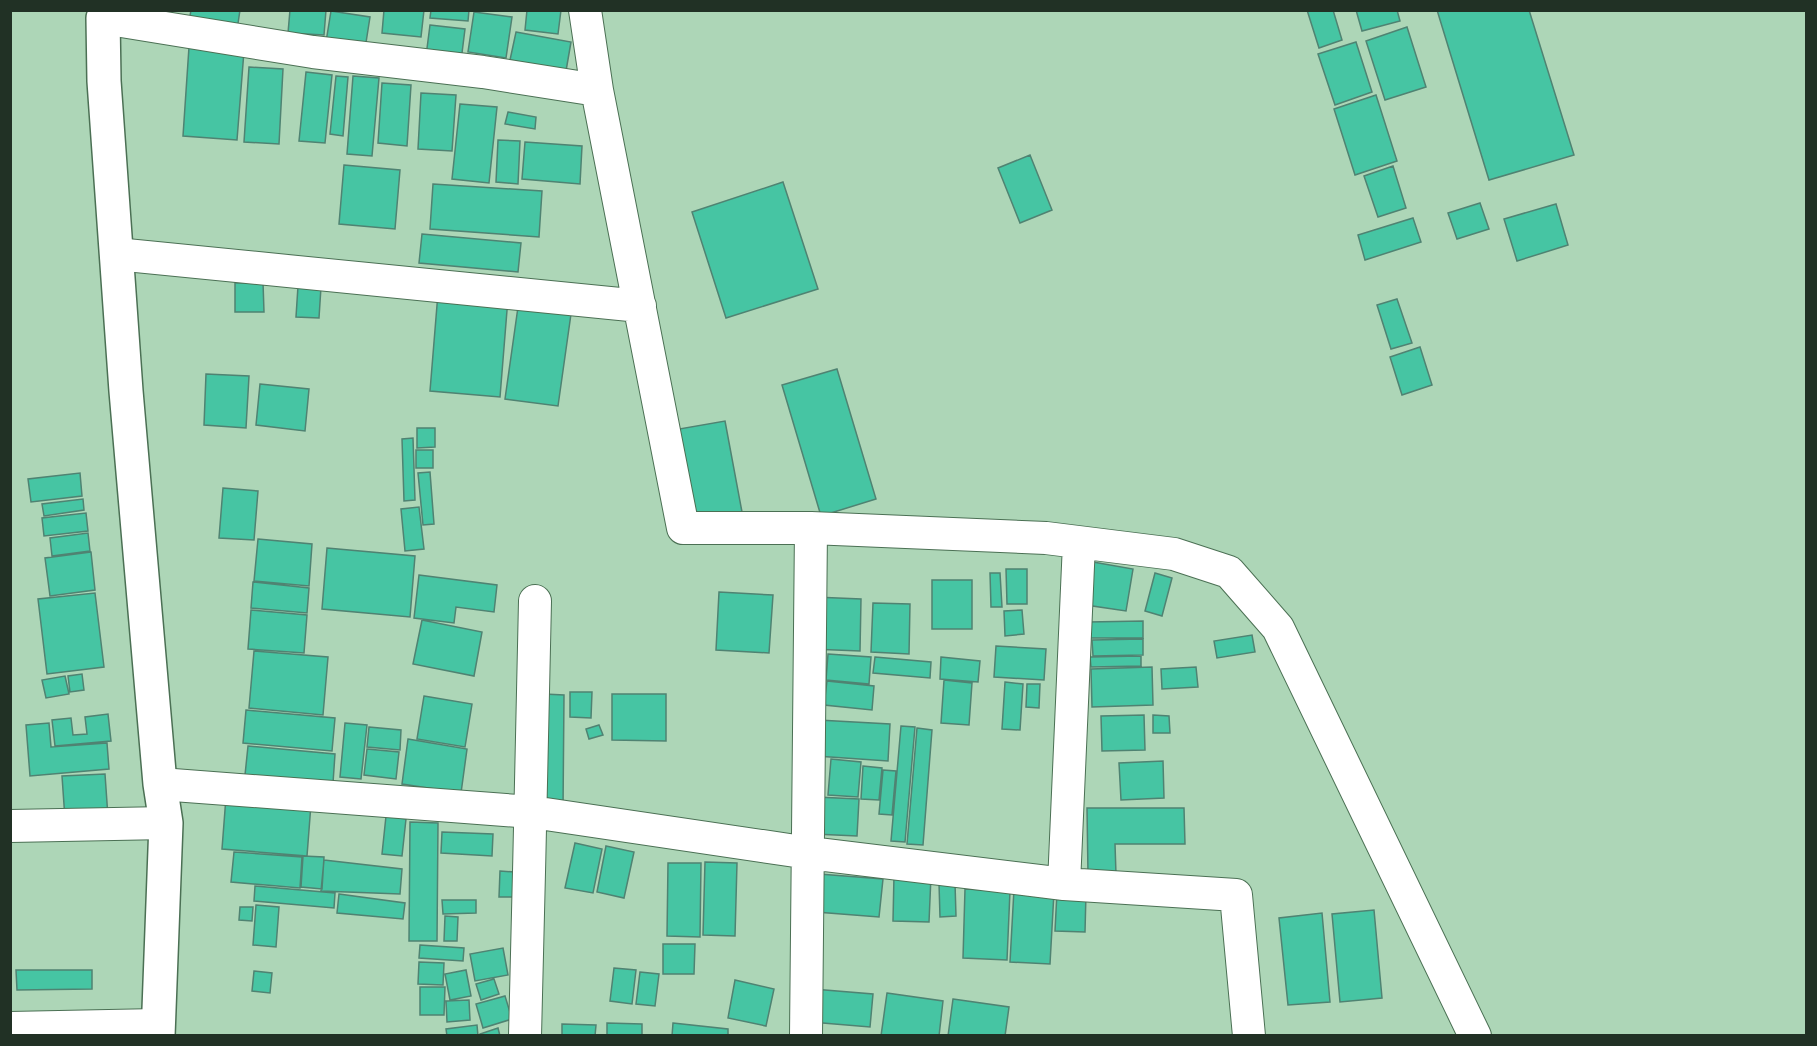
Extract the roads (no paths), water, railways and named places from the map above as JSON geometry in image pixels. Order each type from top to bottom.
[{"type":"main road","points":[[104,14],[104,81],[126,391],[160,784],[166,823],[158,1030]]},
{"type":"street","points":[[585,10],[597,90],[683,528],[812,528],[1046,538],[1174,554],[1229,572],[1278,628],[1475,1035]]},
{"type":"street","points":[[104,14],[313,52],[483,72],[597,90]]},
{"type":"street","points":[[116,254],[640,306]]},
{"type":"street","points":[[806,1035],[812,528]]},
{"type":"street","points":[[1064,884],[1079,543]]},
{"type":"street","points":[[525,1035],[528,861],[532,812],[535,601]]},
{"type":"street","points":[[160,784],[532,812],[809,852],[1064,884],[1236,895],[1249,1035]]},
{"type":"street","points":[[10,826],[166,823]]},
{"type":"street","points":[[10,1028],[158,1030]]}]
